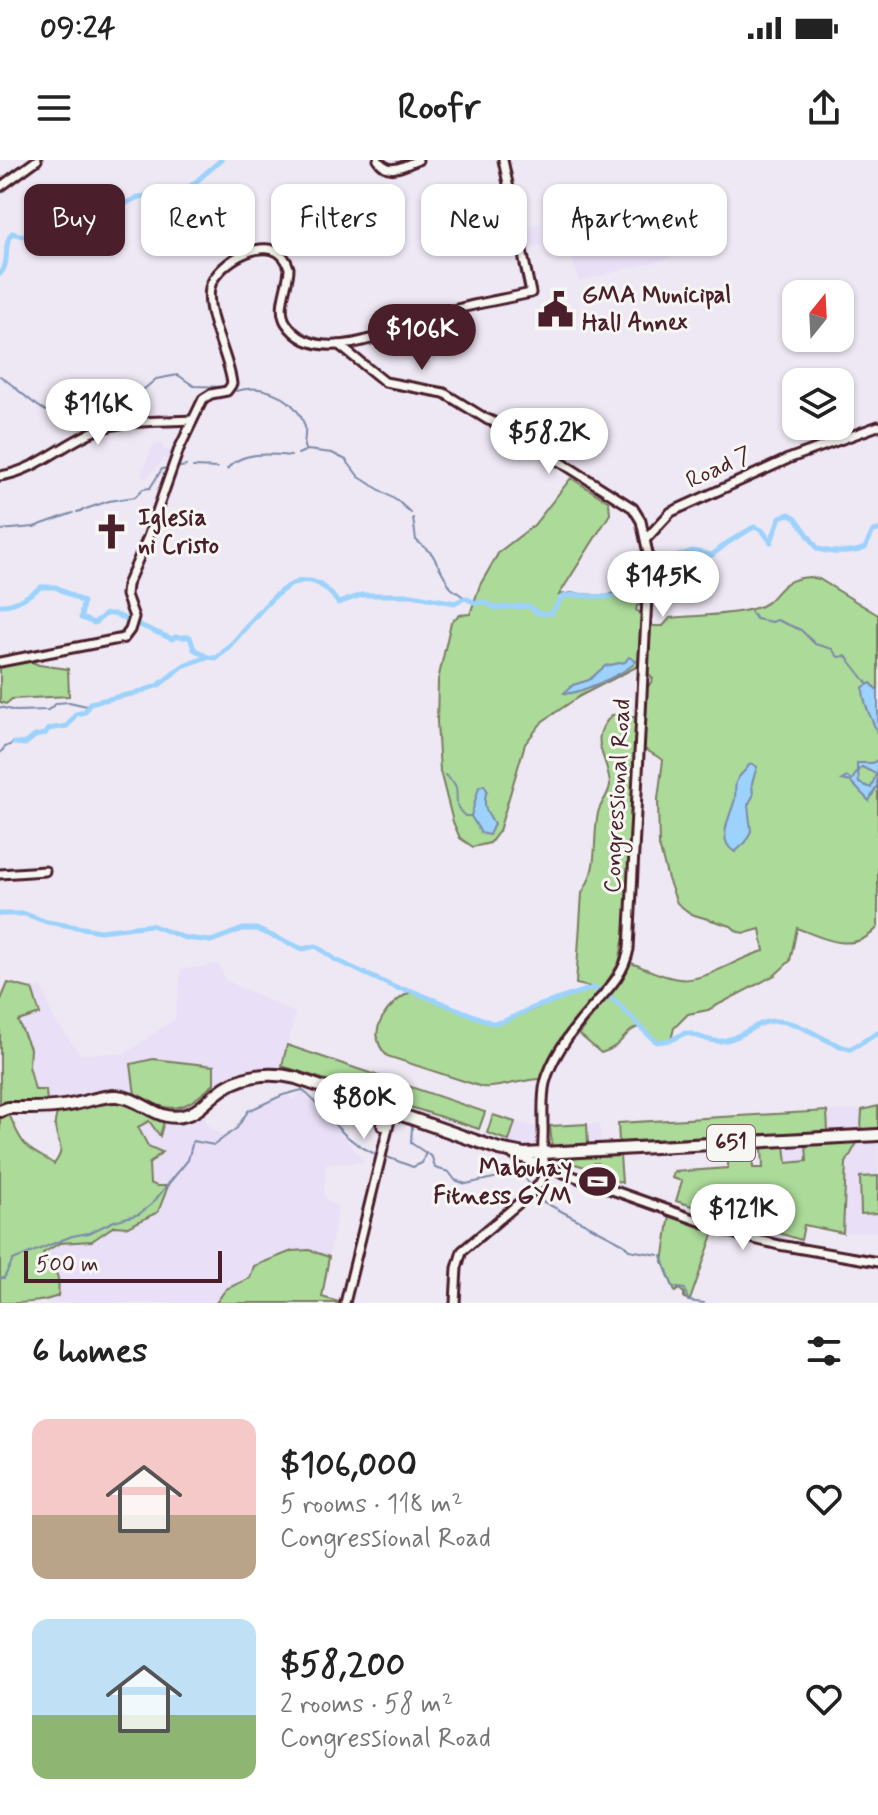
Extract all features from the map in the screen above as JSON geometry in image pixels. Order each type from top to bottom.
[{"type":"highway","points":[[0,1111],[67,1106],[116,1096],[130,1099],[162,1115],[177,1117],[197,1110],[233,1083],[271,1073],[296,1078],[507,1151],[545,1153]]},
{"type":"highway","points":[[373,1105],[386,1126]]},
{"type":"highway","points":[[386,1126],[393,1112]]},
{"type":"highway","name":"651","points":[[545,1153],[878,1135]]},
{"type":"main road","points":[[0,187],[37,160]]},
{"type":"main road","points":[[378,160],[390,170],[418,160]]},
{"type":"main road","points":[[342,346],[373,339],[441,314],[531,293],[503,160]]},
{"type":"main road","name":"Congressional Road","points":[[0,660],[128,633],[134,614],[126,587],[148,537],[174,463],[204,398],[227,391],[232,384],[210,299],[211,283],[222,269],[254,250],[272,249],[287,263],[289,274],[282,308],[285,322],[312,344],[342,346],[385,382],[444,393],[628,506],[641,525],[649,558],[631,932],[625,965],[619,978],[601,998],[549,1082],[547,1168]]},
{"type":"main road","points":[[0,476],[32,466],[96,430],[112,425],[192,420]]},
{"type":"main road","name":"Road 7","points":[[645,537],[668,514],[789,460],[878,427]]},
{"type":"main road","name":"Congressional Road","points":[[610,986],[624,954],[627,932],[647,603]]},
{"type":"main road","points":[[0,874],[45,871]]},
{"type":"main road","points":[[345,1303],[386,1126]]},
{"type":"main road","points":[[507,1151],[742,1236],[878,1262]]},
{"type":"main road","points":[[455,1303],[457,1268],[462,1251],[534,1190],[547,1168]]},
{"type":"shaded area","points":[[540,224],[542,245],[527,250],[527,226]]},
{"type":"shaded area","points":[[571,256],[677,256],[579,281]]},
{"type":"shaded area","points":[[163,444],[163,450],[171,451],[170,459],[164,458],[147,478],[141,476],[153,445]]},
{"type":"shaded area","points":[[219,964],[225,980],[295,1013],[281,1069],[262,1068],[214,1084],[213,1066],[131,1064],[135,1095],[108,1091],[47,1103],[35,1090],[29,1066],[30,1048],[17,1020],[39,1014],[32,989],[42,986],[53,1018],[80,1054],[126,1053],[175,1019],[181,970]]},
{"type":"shaded area","points":[[306,1089],[310,1094],[306,1098],[314,1103],[365,1162],[325,1164],[324,1198],[338,1207],[329,1257],[309,1251],[282,1255],[254,1266],[250,1279],[226,1289],[216,1303],[44,1303],[53,1299],[56,1269],[43,1254],[60,1243],[92,1241],[168,1186],[150,1183],[149,1164],[162,1152],[148,1146],[138,1127],[149,1122],[160,1135],[165,1120],[209,1105],[205,1120],[209,1127],[225,1137],[221,1142],[238,1128],[248,1111],[288,1095],[292,1100]]},
{"type":"shaded area","points":[[862,1110],[861,1129],[828,1131],[827,1111]]},
{"type":"shaded area","points":[[515,1122],[541,1128],[540,1143],[536,1149],[507,1145]]},
{"type":"shaded area","points":[[587,1124],[599,1124],[601,1144],[588,1144]]},
{"type":"shaded area","points":[[878,1140],[878,1231],[843,1233],[846,1163],[858,1141]]},
{"type":"shaded area","points":[[806,1144],[808,1161],[786,1163],[785,1145]]},
{"type":"green space","points":[[571,478],[609,502],[610,514],[559,595],[606,596],[623,590],[645,593],[644,603],[636,610],[642,614],[638,666],[580,696],[543,721],[525,744],[499,831],[490,843],[473,847],[460,838],[453,822],[440,771],[438,680],[451,622],[459,615],[470,614],[480,585],[499,552],[534,525]]},
{"type":"green space","points":[[809,577],[819,579],[878,615],[878,927],[869,936],[849,943],[829,940],[797,928],[790,961],[775,975],[708,1010],[688,1014],[674,1028],[671,1040],[657,1042],[638,1027],[614,1047],[601,1053],[579,1034],[629,962],[666,976],[689,979],[764,951],[760,929],[738,932],[731,926],[691,914],[677,903],[668,879],[659,846],[658,799],[663,760],[643,748],[646,690],[653,679],[647,672],[651,626],[663,626],[670,618],[722,614],[762,606],[788,582]]},
{"type":"green space","points":[[27,660],[68,669],[69,696],[12,699],[6,704],[0,702],[0,665]]},
{"type":"green space","points":[[624,714],[636,718],[625,931],[619,963],[545,1079],[482,1087],[387,1056],[380,1047],[378,1028],[388,1010],[412,991],[492,1023],[595,988],[576,984],[582,893],[593,863],[598,813],[610,784],[600,748],[600,733],[612,715]]},
{"type":"green space","points":[[8,983],[32,989],[40,1014],[18,1021],[30,1048],[29,1066],[35,1090],[46,1090],[47,1103],[0,1105],[0,1002]]},
{"type":"green space","points":[[287,1045],[485,1112],[479,1129],[282,1066]]},
{"type":"green space","points":[[153,1059],[214,1066],[214,1084],[185,1105],[177,1108],[159,1106],[135,1095],[131,1064]]},
{"type":"green space","points":[[109,1101],[121,1102],[164,1121],[160,1136],[149,1121],[138,1127],[148,1146],[162,1152],[149,1164],[150,1183],[168,1186],[158,1212],[128,1227],[114,1226],[92,1241],[60,1243],[43,1253],[57,1277],[58,1296],[23,1303],[0,1303],[0,1118],[9,1114],[26,1146],[54,1164],[61,1149],[55,1125],[57,1113]]},
{"type":"green space","points":[[878,1106],[878,1129],[861,1129],[862,1110]]},
{"type":"green space","points":[[827,1111],[828,1131],[619,1143],[618,1123]]},
{"type":"green space","points":[[493,1115],[515,1122],[509,1141],[487,1133]]},
{"type":"green space","points":[[587,1124],[588,1144],[552,1147],[550,1126]]},
{"type":"green space","points":[[858,1141],[846,1163],[843,1233],[804,1225],[801,1240],[676,1201],[682,1181],[672,1178],[674,1172],[728,1168],[728,1157],[734,1156],[734,1148],[752,1147],[753,1168],[763,1168],[762,1147],[785,1145],[787,1163],[807,1161],[806,1144]]},
{"type":"green space","points":[[620,1155],[622,1183],[602,1175],[604,1170],[597,1168],[598,1163],[594,1163],[591,1169],[556,1158]]},
{"type":"green space","points":[[878,1176],[878,1213],[861,1214],[860,1177]]},
{"type":"green space","points":[[670,1214],[715,1229],[690,1300],[684,1298],[684,1293],[679,1289],[675,1292],[663,1262]]},
{"type":"green space","points":[[309,1250],[329,1257],[322,1297],[342,1303],[216,1303],[226,1289],[250,1278],[254,1266],[292,1251]]},
{"type":"water","points":[[629,657],[636,661],[613,677],[564,693],[573,685],[589,680],[605,666],[625,662]]},
{"type":"water","points":[[871,683],[878,691],[878,736],[863,694],[863,687]]},
{"type":"water","points":[[878,759],[877,786],[869,801],[851,782],[842,780],[847,777],[852,780],[857,772],[857,763],[873,763]],"holes":[[[862,767],[876,774],[871,788],[859,783],[858,770]]]},
{"type":"water","points":[[753,764],[757,767],[752,783],[753,796],[748,805],[751,831],[746,842],[735,852],[726,841],[726,827],[735,799],[736,782]]},
{"type":"water","points":[[484,785],[487,790],[486,808],[494,824],[489,835],[481,833],[471,816],[479,787]]},
{"type":"waterway","points":[[0,274],[12,233],[23,236],[77,203],[98,200],[119,207],[138,197],[162,195],[191,186],[221,160]]},
{"type":"waterway","points":[[0,376],[36,405],[56,413],[82,408],[115,386],[143,390],[156,379],[178,375],[194,386],[225,387]]},
{"type":"waterway","points":[[236,391],[258,389],[287,401],[295,408],[305,427],[306,450]]},
{"type":"waterway","points":[[298,454],[307,450],[332,453],[346,460],[359,477],[411,513]]},
{"type":"waterway","points":[[227,469],[248,456],[291,456]]},
{"type":"waterway","points":[[174,468],[186,466]]},
{"type":"waterway","points":[[193,467],[217,468]]},
{"type":"waterway","points":[[77,512],[109,501],[135,497],[143,489],[150,488],[162,469],[167,468]]},
{"type":"waterway","points":[[0,530],[34,527],[73,513]]},
{"type":"waterway","points":[[14,743],[25,744],[35,736],[45,734],[48,729],[67,726],[76,714],[85,712],[90,703],[159,685],[183,666],[207,657],[216,658],[273,598],[289,586],[305,581],[322,586],[338,603],[362,595],[412,595],[455,603],[465,598],[496,608],[529,606],[537,613],[551,614],[562,597],[615,596],[624,591],[661,593],[670,559],[692,551],[712,555],[754,527],[762,530],[771,542],[780,517],[789,514],[796,518],[818,549],[836,552],[860,550],[865,548],[873,531],[878,530]]},
{"type":"waterway","points":[[413,518],[416,540],[432,554],[451,588],[465,598]]},
{"type":"waterway","points":[[0,605],[17,602],[41,587],[56,587],[83,602],[81,618],[94,623],[106,614],[114,614],[172,639],[190,637],[194,649],[207,657]]},
{"type":"waterway","points":[[751,612],[756,619],[777,620],[801,630],[815,644],[832,649],[838,657],[846,656],[867,683]]},
{"type":"waterway","points":[[0,707],[16,711],[48,710],[57,703],[69,702],[87,706]]},
{"type":"waterway","points":[[0,753],[14,743]]},
{"type":"waterway","points":[[445,775],[455,785],[458,808],[465,816],[471,816]]},
{"type":"waterway","points":[[0,914],[25,914],[47,922],[100,931],[151,925],[185,938],[211,941],[243,929],[256,929],[303,949],[316,946],[336,960],[396,988],[412,991],[492,1023],[593,988],[609,996],[657,1042],[685,1033],[712,1041],[728,1040],[774,1021],[794,1024],[850,1049],[878,1033]]},
{"type":"waterway","points":[[0,1278],[4,1278],[13,1260],[139,1214],[151,1205],[188,1160],[193,1141],[214,1145],[237,1128],[248,1111],[283,1095],[302,1090],[346,1136],[375,1154]]},
{"type":"waterway","points":[[412,1127],[411,1143],[432,1157],[435,1168],[449,1172],[455,1180],[466,1184],[521,1172],[532,1188]]},
{"type":"waterway","points":[[387,1157],[413,1167],[422,1163],[426,1152]]},
{"type":"waterway","points":[[536,1193],[540,1200],[624,1244],[629,1250],[659,1255]]},
{"type":"waterway","points":[[662,1256],[673,1287],[685,1289],[688,1301],[704,1303]]},
{"type":"place","name":"GMA Municipal Hall Annex","points":[[556,309]]},
{"type":"place","name":"Iglesia ni Cristo","points":[[112,532]]},
{"type":"place","name":"Mabuhay Fitness GYM","points":[[598,1182]]}]
